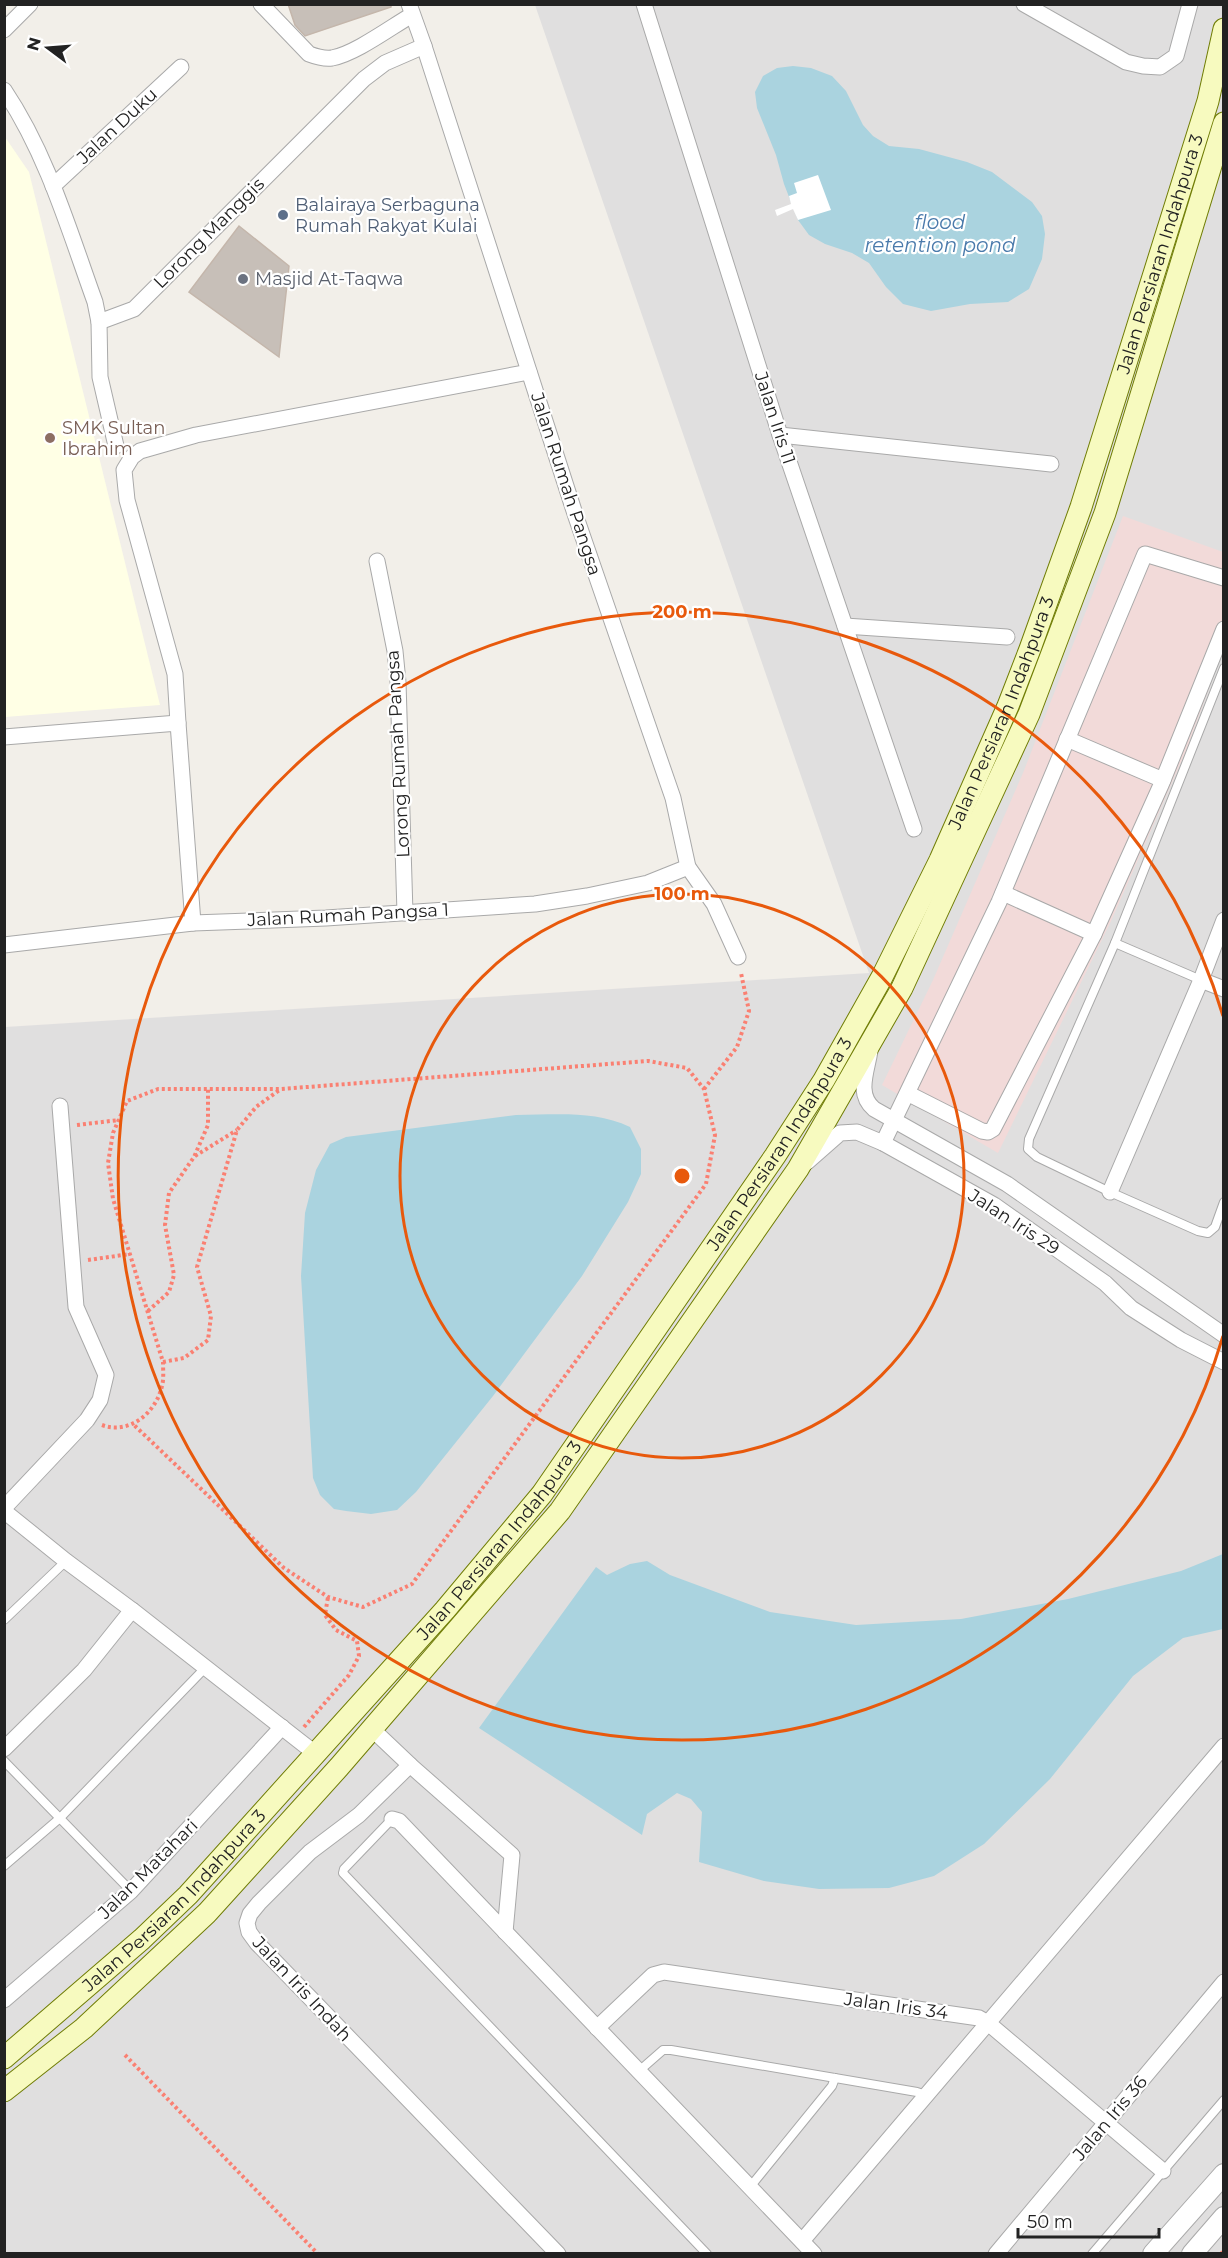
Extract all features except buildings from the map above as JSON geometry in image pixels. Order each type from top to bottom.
[{"type":"main road","name":"Jalan Persiaran Indahpura 3","points":[[4,2058],[142,1939],[188,1894],[445,1610],[542,1494],[775,1156],[824,1080],[882,977],[940,860],[1008,706],[1030,649],[1081,507],[1216,103],[1224,29]]},
{"type":"main road","name":"Jalan Persiaran Indahpura 3","points":[[4,2091],[84,2028],[207,1913],[372,1729],[560,1512],[798,1169],[902,988],[1029,714],[1106,513],[1224,123]]},
{"type":"street","points":[[4,30],[30,4]]},
{"type":"street","points":[[261,4],[309,54],[320,58],[346,54],[411,10]]},
{"type":"street","name":"Jalan Iris 11","points":[[644,4],[780,435],[914,829]]},
{"type":"street","points":[[1024,4],[1126,62],[1160,67],[1176,56],[1190,4]]},
{"type":"street","name":"Jalan Rumah Pangsa","points":[[411,10],[576,517],[673,798],[688,867],[714,904],[738,957]]},
{"type":"street","name":"Lorong Manggis","points":[[99,322],[134,309],[364,79],[385,63],[424,46]]},
{"type":"street","name":"Jalan Duku","points":[[53,186],[181,67]]},
{"type":"street","points":[[4,90],[20,113],[53,186],[99,322],[100,377],[116,446]]},
{"type":"street","points":[[193,923],[175,674],[127,500],[124,470],[132,457],[140,451],[196,435],[529,372]]},
{"type":"street","points":[[780,435],[1051,464]]},
{"type":"street","points":[[884,1143],[1003,893],[1145,554],[1224,578]]},
{"type":"street","name":"Lorong Rumah Pangsa","points":[[377,561],[395,651],[398,682],[405,913]]},
{"type":"street","points":[[845,626],[1007,637]]},
{"type":"street","points":[[909,1094],[982,1131],[991,1131],[1094,934],[1163,780],[1224,629]]},
{"type":"street","points":[[4,737],[178,723]]},
{"type":"street","points":[[1067,739],[1163,780]]},
{"type":"street","name":"Jalan Rumah Pangsa 1","points":[[4,945],[193,923],[535,904],[648,883],[688,867]]},
{"type":"street","points":[[1003,893],[1094,934]]},
{"type":"street","points":[[1110,1192],[1201,980],[1224,920]]},
{"type":"street","points":[[1201,980],[1224,989]]},
{"type":"street","name":"Jalan Iris 29","points":[[871,1045],[862,1092],[866,1103],[1006,1184],[1224,1335]]},
{"type":"street","points":[[60,1106],[76,1307],[106,1375],[100,1400],[87,1420],[4,1509],[66,1561],[316,1754]]},
{"type":"street","name":"Jalan Iris 29","points":[[798,1169],[840,1133],[857,1132],[884,1143],[994,1205],[1105,1283],[1131,1308],[1181,1340],[1224,1362]]},
{"type":"street","points":[[4,1749],[84,1670],[132,1610]]},
{"type":"street","name":"Jalan Matahari","points":[[4,2000],[131,1891],[282,1727]]},
{"type":"street","points":[[372,1729],[512,1855],[505,1932]]},
{"type":"street","points":[[802,2241],[1224,1746]]},
{"type":"street","name":"Jalan Iris Indah","points":[[410,1765],[359,1815],[310,1852],[259,1904],[250,1914],[247,1923],[249,1932],[257,1943],[558,2253]]},
{"type":"street","points":[[392,1819],[399,1821],[814,2253]]},
{"type":"street","name":"Jalan Iris 34","points":[[597,2028],[653,1976],[664,1972],[979,2018],[988,2023],[1163,2171]]},
{"type":"street","name":"Jalan Iris 36","points":[[996,2253],[1224,1982]]},
{"type":"street","points":[[1153,2253],[1224,2174]]},
{"type":"street","points":[[1192,2253],[1224,2217]]},
{"type":"lane","points":[[1224,668],[1115,944],[1029,1139],[1028,1149],[1037,1157],[1198,1231],[1208,1233],[1215,1227],[1224,1202]]},
{"type":"lane","points":[[1115,944],[1201,980]]},
{"type":"lane","points":[[4,1620],[66,1561]]},
{"type":"lane","points":[[4,1866],[60,1818],[206,1667]]},
{"type":"lane","points":[[4,1761],[131,1891]]},
{"type":"lane","points":[[392,1819],[344,1869],[344,1873],[707,2253]]},
{"type":"lane","points":[[639,2071],[663,2050],[670,2050],[917,2092],[926,2096]]},
{"type":"lane","points":[[750,2187],[832,2086],[835,2078]]},
{"type":"lane","points":[[1092,2253],[1224,2100]]},
{"type":"path","points":[[704,1089],[737,1047],[749,1011],[738,957]]},
{"type":"path","points":[[87,1420],[111,1428],[134,1425],[154,1406],[163,1385],[163,1362],[114,1199],[108,1163],[113,1133],[127,1101],[158,1089],[281,1089],[648,1061],[687,1068],[704,1089],[715,1135],[706,1184],[412,1584],[363,1607],[328,1597],[284,1568],[134,1425]]},
{"type":"path","points":[[148,1311],[169,1292],[174,1275],[165,1225],[169,1193],[194,1157],[208,1125],[208,1088]]},
{"type":"path","points":[[194,1157],[237,1130],[256,1107],[281,1089]]},
{"type":"path","points":[[62,1127],[118,1120]]},
{"type":"path","points":[[163,1362],[184,1358],[208,1340],[211,1316],[197,1267],[237,1130]]},
{"type":"path","points":[[73,1263],[130,1254]]},
{"type":"path","points":[[294,1737],[349,1675],[359,1656],[357,1641],[336,1630],[325,1615],[328,1597]]},
{"type":"path","points":[[125,2055],[318,2253]]},
{"type":"shaded area","points":[[535,5],[1223,5],[1223,2253],[5,2254],[5,1027],[869,973]]},
{"type":"shaded area","name":"SMK Sultan Ibrahim","points":[[5,137],[29,172],[160,705],[5,717]]},
{"type":"shaded area","points":[[1123,516],[1223,552],[1223,651],[1185,753],[1111,921],[998,1153],[882,1085],[933,980],[1023,773]]},
{"type":"water","name":"flood retention pond","points":[[793,66],[811,68],[832,76],[846,91],[863,125],[873,136],[889,146],[919,149],[967,162],[992,172],[1032,202],[1042,216],[1045,234],[1042,259],[1029,289],[1008,302],[970,304],[931,311],[903,304],[886,287],[869,263],[852,253],[825,244],[809,235],[798,220],[784,184],[776,155],[757,108],[755,92],[763,76],[777,68]]},
{"type":"water","points":[[516,1115],[588,1116],[630,1127],[641,1149],[641,1174],[628,1202],[582,1276],[493,1396],[416,1492],[397,1510],[371,1514],[334,1509],[320,1495],[313,1478],[301,1276],[305,1213],[316,1170],[330,1144],[346,1137]]},
{"type":"water","points":[[1223,1554],[1223,1629],[1183,1638],[1133,1676],[1050,1779],[984,1844],[934,1876],[889,1888],[819,1889],[764,1881],[699,1862],[702,1812],[691,1799],[677,1793],[647,1814],[642,1835],[479,1728],[596,1567],[607,1575],[630,1564],[647,1561],[670,1575],[770,1612],[856,1625],[961,1619],[1068,1599],[1181,1571]]},
{"type":"pier","points":[[818,175],[831,210],[798,220],[793,209],[777,216],[775,210],[791,204],[789,196],[797,193],[794,183]]},
{"type":"place","name":"Balairaya Serbaguna Rumah Rakyat Kulai","points":[[283,215]]},
{"type":"place","name":"Masjid At-Taqwa","points":[[243,279]]},
{"type":"place","name":"SMK Sultan Ibrahim","points":[[50,438]]}]
